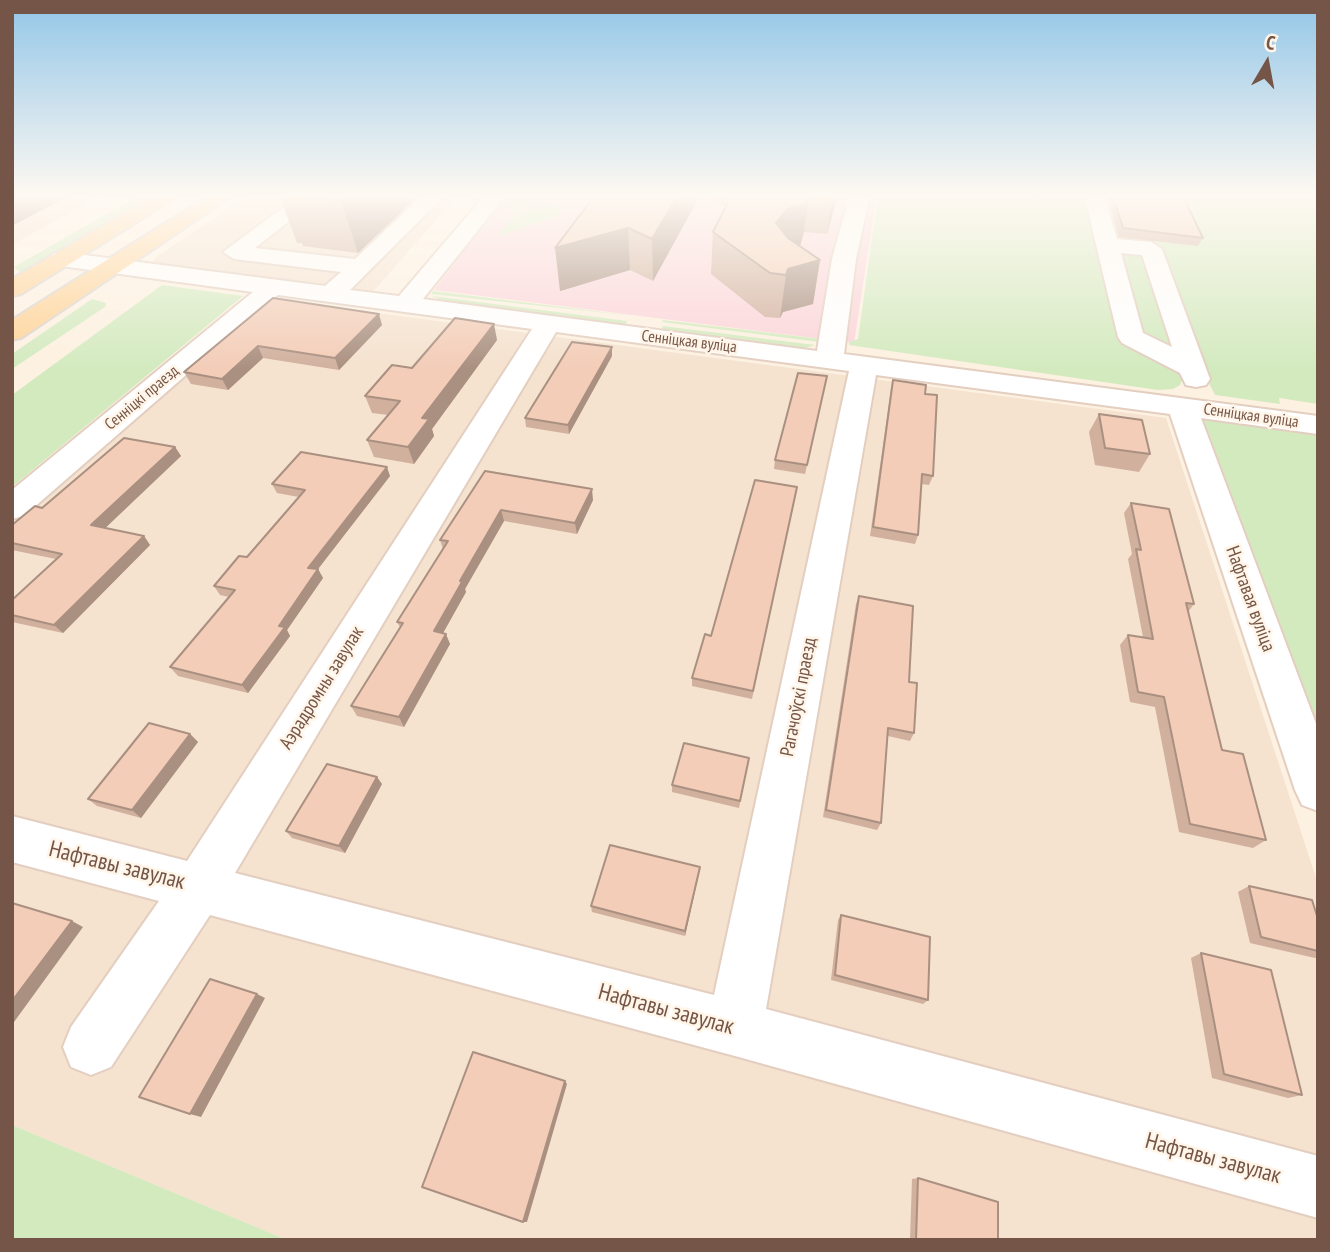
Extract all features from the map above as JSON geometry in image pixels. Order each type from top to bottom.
[{"type":"main road","points":[[12,289],[72,252]]},
{"type":"main road","points":[[12,332],[136,252]]},
{"type":"street","points":[[245,252],[360,267]]},
{"type":"street","points":[[330,295],[375,252]]},
{"type":"street","points":[[405,305],[449,252]]},
{"type":"street","name":"Рагачоўскі праезд","points":[[735,1028],[847,363],[837,306],[835,252]]},
{"type":"street","points":[[1111,252],[1132,337],[1192,368]]},
{"type":"street","name":"Нафтавая вуліца","points":[[1152,252],[1192,368],[1194,408],[1318,790]]},
{"type":"street","name":"Сенніцкая вуліца","points":[[61,259],[1318,425]]},
{"type":"street","name":"Сенніцкі праезд","points":[[12,508],[272,288]]},
{"type":"street","points":[[814,290],[837,306]]},
{"type":"street","name":"Аэрадромны завулак","points":[[91,1048],[199,887],[548,324]]},
{"type":"street","name":"Нафтавы завулак","points":[[12,839],[735,1028],[1318,1187]]},
{"type":"shaded area","points":[[163,252],[408,252],[370,295],[155,266],[153,263]]},
{"type":"shaded area","points":[[463,252],[868,252],[854,343],[434,290]]},
{"type":"shaded area","points":[[272,299],[1166,418],[1318,884],[1318,1240],[287,1240],[12,1125],[12,524]]},
{"type":"green space","points":[[39,252],[61,252],[23,275],[14,267]]},
{"type":"green space","points":[[870,252],[1318,252],[1318,404],[1279,398],[1280,404],[1215,395],[1209,383],[1182,380],[1180,385],[1173,389],[1158,390],[849,345],[849,342],[858,339]]},
{"type":"green space","points":[[162,285],[243,296],[12,487],[12,395]]},
{"type":"green space","points":[[433,291],[634,316],[431,294]]},
{"type":"green space","points":[[432,296],[627,321],[625,325],[445,302]]},
{"type":"green space","points":[[92,299],[106,303],[105,307],[12,369],[12,354]]},
{"type":"green space","points":[[662,322],[821,339],[820,342]]},
{"type":"green space","points":[[663,326],[815,345],[805,348],[661,330]]},
{"type":"green space","points":[[1203,418],[1318,433],[1318,725]]},
{"type":"green space","points":[[12,1125],[287,1240],[12,1240]]},
{"type":"building","points":[[741,252],[809,252],[820,260],[788,269],[786,275],[770,273]]},
{"type":"building","points":[[273,298],[379,314],[335,358],[258,346],[222,379],[184,372]]},
{"type":"building","points":[[455,318],[494,324],[422,418],[429,419],[408,447],[367,440],[400,401],[365,396],[392,365],[412,368]]},
{"type":"building","points":[[572,342],[612,347],[568,425],[525,418]]},
{"type":"building","points":[[798,373],[827,376],[807,465],[775,460]]},
{"type":"building","points":[[893,380],[926,385],[925,394],[937,395],[933,476],[922,474],[918,535],[873,527]]},
{"type":"building","points":[[1099,414],[1142,420],[1150,454],[1105,448]]},
{"type":"building","points":[[124,438],[175,447],[91,525],[144,536],[54,625],[12,615],[12,600],[62,554],[12,543],[12,525],[35,506],[42,508]]},
{"type":"building","points":[[301,452],[387,467],[308,568],[318,569],[279,626],[285,627],[242,685],[170,667],[235,590],[214,586],[239,556],[247,557],[305,490],[272,484]]},
{"type":"building","points":[[485,471],[592,489],[575,523],[501,510],[434,631],[446,634],[399,717],[351,706],[403,623],[397,622],[448,541],[440,540]]},
{"type":"building","points":[[755,480],[797,487],[753,691],[692,678],[705,634],[711,636]]},
{"type":"building","points":[[1131,503],[1169,509],[1194,604],[1186,603],[1222,750],[1243,754],[1266,840],[1190,824],[1164,697],[1138,692],[1128,635],[1153,639],[1136,549],[1141,550]]},
{"type":"building","points":[[859,596],[913,606],[909,682],[917,683],[914,733],[888,728],[881,823],[826,810]]},
{"type":"building","points":[[149,723],[190,734],[132,810],[88,799]]},
{"type":"building","points":[[684,743],[749,758],[740,801],[672,785]]},
{"type":"building","points":[[327,764],[377,777],[339,846],[286,831]]},
{"type":"building","points":[[610,845],[700,867],[685,931],[591,906]]},
{"type":"building","points":[[1249,886],[1312,900],[1318,919],[1318,951],[1261,937]]},
{"type":"building","points":[[12,903],[72,921],[12,1001]]},
{"type":"building","points":[[841,915],[930,937],[928,1000],[835,975]]},
{"type":"building","points":[[1201,953],[1271,970],[1302,1095],[1224,1074]]},
{"type":"building","points":[[210,979],[257,994],[190,1114],[139,1097]]},
{"type":"building","points":[[473,1052],[565,1081],[523,1222],[422,1187]]},
{"type":"building","points":[[918,1178],[998,1202],[998,1240],[916,1240]]}]
